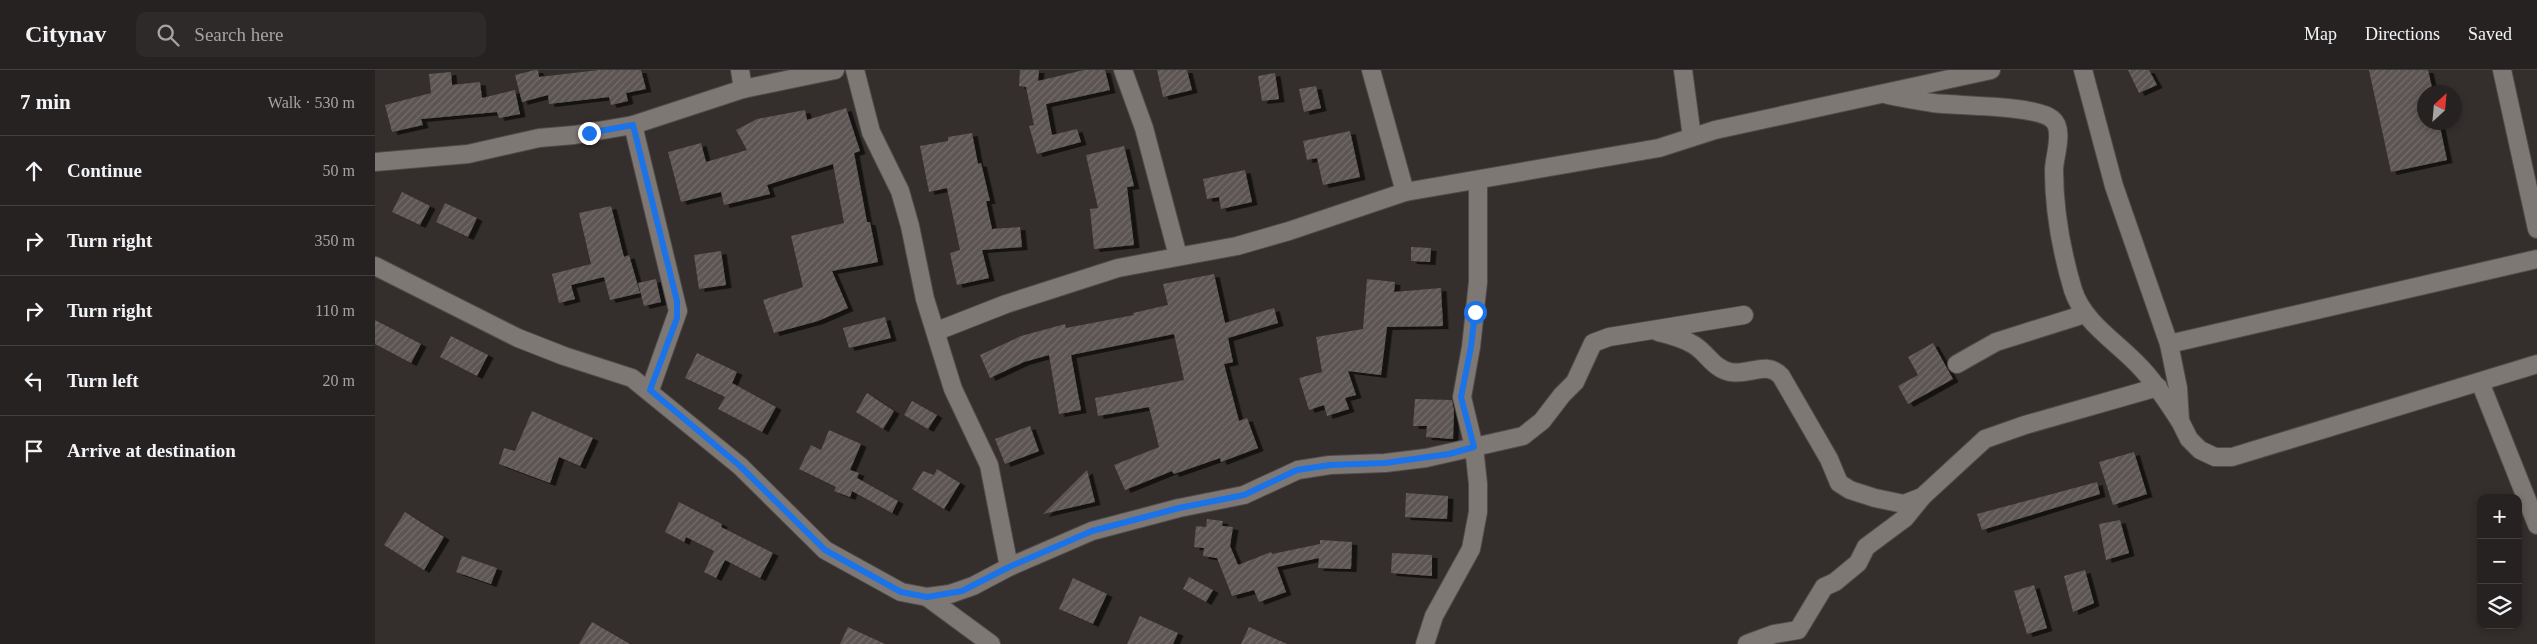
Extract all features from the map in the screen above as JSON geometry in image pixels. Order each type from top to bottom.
[{"type":"street","points":[[740,70],[743,89]]},
{"type":"street","points":[[375,162],[468,154],[539,138],[574,135],[633,125],[743,89],[835,70]]},
{"type":"street","points":[[855,70],[873,138],[900,191],[911,226],[925,299],[937,332],[953,389],[989,465],[1009,567]]},
{"type":"street","points":[[1123,70],[1144,128],[1178,256]]},
{"type":"street","points":[[1371,70],[1405,192]]},
{"type":"street","points":[[1683,70],[1692,138]]},
{"type":"street","points":[[937,332],[1006,304],[1118,268],[1237,246],[1289,232],[1405,192],[1478,181],[1569,162],[1659,148],[1715,130],[1991,70]]},
{"type":"street","points":[[2083,70],[2115,186],[2169,344],[2179,388],[2180,421]]},
{"type":"street","points":[[2502,70],[2537,229]]},
{"type":"street","points":[[1880,94],[1931,103],[2036,112],[2053,119],[2058,139],[2054,169],[2062,239],[2073,291],[2085,314],[2119,345],[2158,387],[2189,439],[2200,450],[2215,456],[2232,456],[2537,364]]},
{"type":"street","points":[[633,125],[678,311],[650,390]]},
{"type":"street","points":[[1425,644],[1434,616],[1471,549],[1478,512],[1478,484],[1474,447],[1461,397],[1471,347],[1478,282],[1478,181]]},
{"type":"street","points":[[2169,344],[2537,259]]},
{"type":"street","points":[[375,266],[518,338],[564,356],[632,378],[650,390],[740,466],[825,550],[901,592],[927,597],[962,591],[1009,567],[1092,531],[1179,508],[1244,495],[1297,470],[1330,465],[1385,463],[1449,454],[1523,436],[1543,421],[1580,374],[1593,343],[1609,337],[1744,315]]},
{"type":"street","points":[[1957,364],[1996,342],[2085,314]]},
{"type":"street","points":[[1653,331],[1684,339],[1696,346],[1721,370],[1735,373],[1765,368],[1775,370],[1781,376],[1829,459],[1839,483],[1850,490],[1903,504],[1922,497]]},
{"type":"street","points":[[2480,382],[2537,525]]},
{"type":"street","points":[[1747,644],[1774,634],[1798,630],[1824,587],[1835,582],[1858,563],[1866,547],[1905,518],[1922,497],[1985,439],[2025,425],[2158,387]]},
{"type":"street","points":[[927,597],[991,644]]},
{"type":"building","points":[[538,70],[539,77],[599,70],[641,70],[646,89],[626,93],[628,101],[611,105],[609,97],[549,104],[548,95],[522,102],[515,75]]},
{"type":"building","points":[[1020,70],[1039,70],[1038,81],[1084,70],[1105,70],[1110,90],[1046,104],[1052,135],[1077,129],[1081,142],[1037,154],[1029,126],[1034,125],[1026,87],[1019,86]]},
{"type":"building","points":[[1157,70],[1187,70],[1192,90],[1163,97]]},
{"type":"building","points":[[2128,70],[2149,70],[2157,85],[2139,93]]},
{"type":"building","points":[[2369,70],[2428,70],[2431,85],[2417,85],[2417,130],[2441,130],[2447,160],[2391,172]]},
{"type":"building","points":[[451,72],[452,85],[480,82],[482,98],[515,90],[520,114],[499,118],[497,112],[421,119],[423,125],[392,132],[385,105],[431,93],[429,74]]},
{"type":"building","points":[[1275,73],[1279,99],[1262,101],[1258,76]]},
{"type":"building","points":[[1316,86],[1321,108],[1304,112],[1299,89]]},
{"type":"building","points":[[846,108],[860,151],[854,153],[867,222],[870,222],[878,262],[832,271],[848,308],[818,321],[774,333],[763,300],[803,287],[791,236],[844,223],[833,164],[767,185],[770,194],[724,205],[721,192],[681,202],[668,152],[701,143],[706,162],[747,150],[736,130],[757,119],[805,110],[807,120]]},
{"type":"building","points":[[1350,131],[1360,177],[1323,185],[1317,158],[1307,160],[1303,141]]},
{"type":"building","points":[[972,133],[978,164],[981,163],[990,201],[986,201],[992,229],[1020,227],[1022,247],[982,250],[989,278],[957,285],[950,253],[960,250],[947,188],[929,192],[920,146],[948,141],[948,137]]},
{"type":"building","points":[[1124,146],[1134,186],[1127,187],[1134,245],[1094,249],[1090,209],[1098,208],[1086,155]]},
{"type":"building","points":[[1245,170],[1252,202],[1221,209],[1219,197],[1207,199],[1203,179]]},
{"type":"building","points":[[402,192],[430,206],[420,225],[392,212]]},
{"type":"building","points":[[445,203],[477,218],[468,237],[436,222]]},
{"type":"building","points":[[611,206],[624,257],[629,255],[640,293],[610,300],[604,277],[571,285],[575,299],[559,303],[552,274],[591,264],[579,213]]},
{"type":"building","points":[[1411,247],[1431,248],[1430,262],[1411,261]]},
{"type":"building","points":[[721,251],[726,285],[699,289],[694,255]]},
{"type":"building","points":[[1214,274],[1225,323],[1274,308],[1278,323],[1228,338],[1233,362],[1224,364],[1239,421],[1247,418],[1258,448],[1221,462],[1220,458],[1174,474],[1172,471],[1125,490],[1114,465],[1159,447],[1149,407],[1098,416],[1095,398],[1184,380],[1174,334],[1071,355],[1081,410],[1059,414],[1049,355],[1024,362],[990,378],[980,355],[1021,336],[1065,324],[1066,328],[1134,315],[1133,313],[1168,305],[1163,284]]},
{"type":"building","points":[[656,279],[661,302],[644,306],[638,283]]},
{"type":"building","points":[[1367,279],[1395,282],[1394,292],[1441,288],[1443,326],[1387,327],[1381,375],[1348,371],[1356,395],[1345,398],[1349,409],[1327,416],[1324,405],[1309,410],[1299,378],[1322,372],[1316,337],[1363,329]]},
{"type":"building","points":[[885,317],[891,338],[849,348],[843,328]]},
{"type":"building","points":[[375,320],[421,344],[411,363],[375,344]]},
{"type":"building","points":[[451,336],[488,355],[477,376],[440,357]]},
{"type":"building","points":[[1933,343],[1953,379],[1908,404],[1898,386],[1918,375],[1908,357]]},
{"type":"building","points":[[697,353],[737,372],[732,383],[776,407],[762,432],[718,409],[725,397],[685,378]]},
{"type":"building","points":[[867,393],[894,411],[883,429],[856,412]]},
{"type":"building","points":[[1415,399],[1452,400],[1454,411],[1453,439],[1426,437],[1427,426],[1413,426]]},
{"type":"building","points":[[912,401],[937,415],[928,429],[904,415]]},
{"type":"building","points":[[532,411],[593,438],[580,466],[559,457],[550,483],[499,464],[504,448],[515,451]]},
{"type":"building","points":[[1030,426],[1039,451],[1005,464],[995,439]]},
{"type":"building","points":[[829,430],[861,444],[850,470],[859,473],[857,478],[898,501],[892,513],[852,491],[850,497],[834,491],[836,487],[799,469],[811,445],[821,450]]},
{"type":"building","points":[[2134,452],[2147,494],[2113,505],[2099,462]]},
{"type":"building","points":[[937,469],[960,483],[944,509],[912,489],[923,471],[934,475]]},
{"type":"building","points":[[1087,470],[1095,502],[1043,514]]},
{"type":"building","points":[[2097,482],[2100,494],[1982,530],[1977,514]]},
{"type":"building","points":[[1406,493],[1448,496],[1447,519],[1405,517]]},
{"type":"building","points":[[679,502],[722,524],[721,527],[773,553],[760,578],[725,560],[716,578],[704,572],[714,551],[686,537],[684,542],[665,532]]},
{"type":"building","points":[[405,512],[444,537],[424,570],[384,545]]},
{"type":"building","points":[[1207,519],[1223,521],[1222,526],[1233,527],[1230,546],[1238,565],[1271,552],[1272,554],[1320,544],[1320,540],[1352,542],[1351,569],[1318,568],[1319,558],[1277,567],[1286,592],[1259,602],[1254,590],[1232,596],[1217,558],[1203,556],[1204,548],[1194,547],[1196,526],[1206,527]]},
{"type":"building","points":[[2120,520],[2129,553],[2106,560],[2099,524]]},
{"type":"building","points":[[1392,553],[1432,555],[1432,576],[1391,573]]},
{"type":"building","points":[[462,556],[497,568],[491,584],[456,572]]},
{"type":"building","points":[[2085,570],[2094,603],[2073,612],[2064,576]]},
{"type":"building","points":[[1189,577],[1213,590],[1206,602],[1183,589]]},
{"type":"building","points":[[1073,578],[1107,594],[1093,624],[1059,609]]},
{"type":"building","points":[[2034,585],[2047,628],[2027,634],[2014,591]]},
{"type":"building","points":[[1140,616],[1178,633],[1173,644],[1127,644]]},
{"type":"building","points":[[592,622],[630,644],[579,644]]},
{"type":"building","points":[[848,627],[885,644],[840,644]]},
{"type":"building","points":[[1249,627],[1287,644],[1241,644]]},
{"type":"route","points":[[589,133],[633,125],[677,301],[677,318],[650,390],[751,476],[825,550],[901,592],[911,595],[927,597],[962,591],[1009,567],[1092,531],[1179,508],[1244,495],[1257,490],[1284,474],[1297,470],[1330,465],[1385,463],[1427,458],[1474,447],[1461,397],[1471,347],[1475,312]]}]
